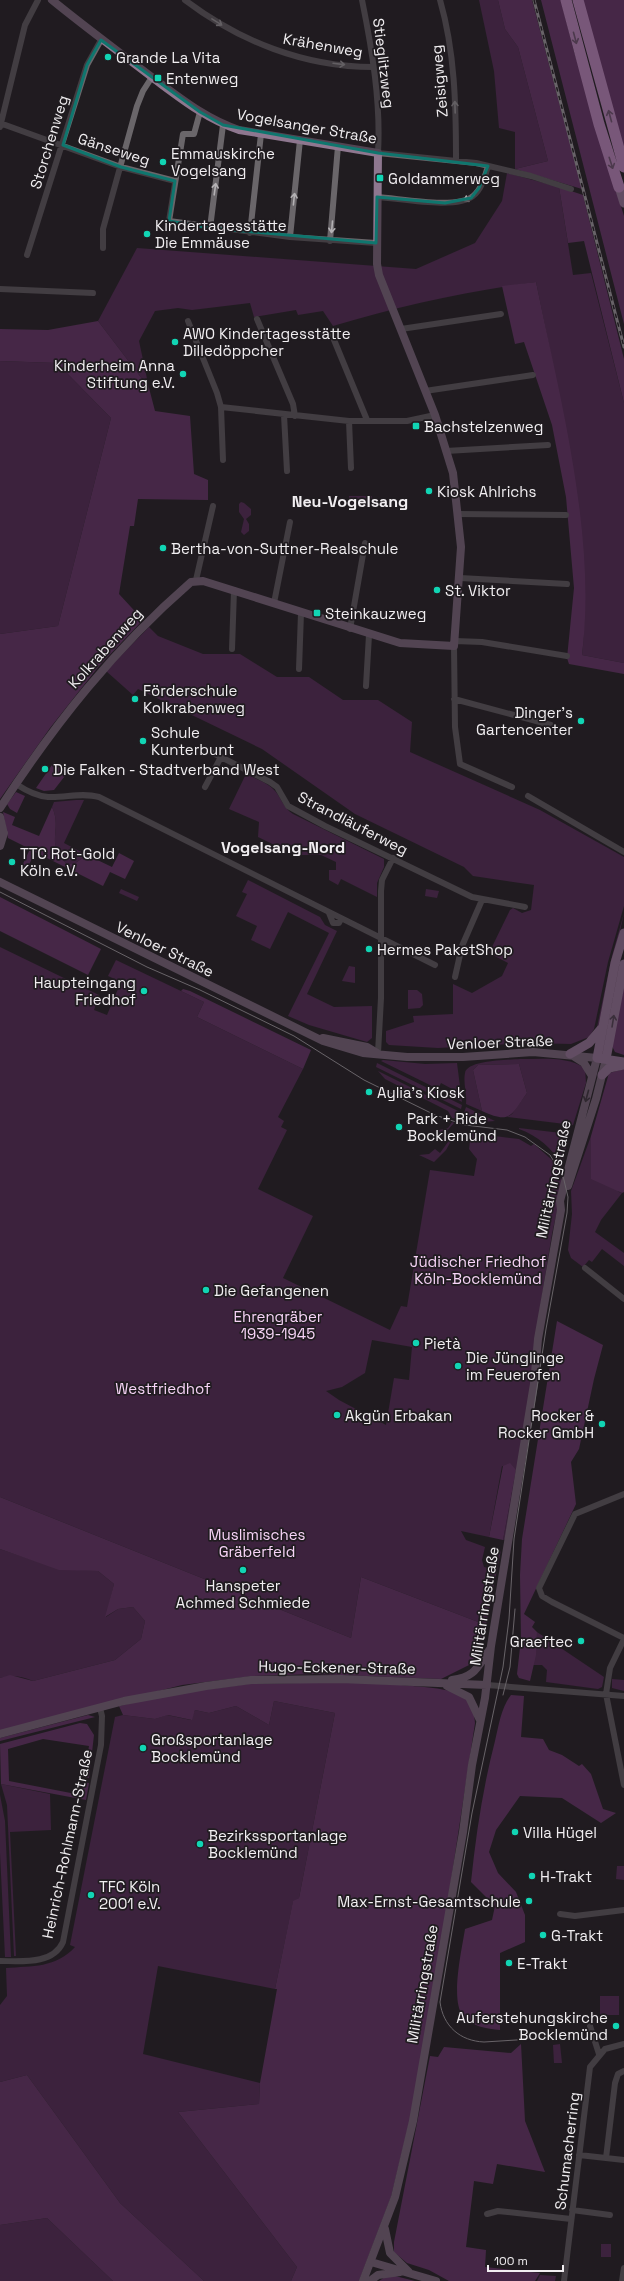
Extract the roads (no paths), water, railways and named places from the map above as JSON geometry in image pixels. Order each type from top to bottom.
[{"type":"highway","points":[[566,0],[599,124],[619,187]]},
{"type":"highway","points":[[578,0],[624,167]]},
{"type":"main road","name":"Vogelsanger Straße","points":[[52,0],[101,40],[200,112],[223,125],[261,134],[378,153]]},
{"type":"main road","points":[[196,580],[234,590],[350,629],[400,643],[454,644],[460,578],[461,547],[452,473],[435,415],[379,275],[376,243],[378,153]]},
{"type":"main road","points":[[619,187],[624,203]]},
{"type":"main road","name":"Kolkrabenweg","points":[[0,808],[40,748],[98,674],[161,608],[191,582],[196,580]]},
{"type":"main road","points":[[0,817],[4,839],[0,846]]},
{"type":"main road","name":"Venloer Straße","points":[[0,882],[148,956],[319,1038],[367,1048],[378,1053],[407,1057],[433,1058],[533,1052],[570,1054],[624,1063]]},
{"type":"main road","name":"Militärringstraße","points":[[601,1059],[603,1026],[615,963],[624,932]]},
{"type":"main road","name":"Militärringstraße","points":[[363,2281],[385,2228],[395,2198],[414,2121],[487,1685],[491,1646],[533,1391],[542,1311],[561,1210],[560,1202],[567,1169],[592,1076],[601,1059],[624,964]]},
{"type":"main road","points":[[592,1076],[584,1063],[570,1054],[589,1043],[603,1026]]},
{"type":"main road","points":[[561,1210],[602,1075],[601,1059]]},
{"type":"main road","points":[[602,1075],[609,1068],[624,1063]]},
{"type":"main road","points":[[435,1683],[459,1679],[474,1672],[480,1667],[491,1646]]},
{"type":"main road","name":"Hugo-Eckener-Straße","points":[[0,1734],[164,1693],[252,1680],[341,1679],[487,1685]]},
{"type":"main road","points":[[435,1683],[451,1687],[470,1697],[476,1707],[480,1722]]},
{"type":"main road","points":[[385,2228],[390,2253],[409,2272]]},
{"type":"main road","points":[[371,2262],[436,2281]]},
{"type":"main road","points":[[370,2281],[378,2275],[392,2272],[409,2272]]},
{"type":"street","points":[[0,124],[27,20],[38,0]]},
{"type":"street","name":"Krähenweg","points":[[185,0],[225,27],[267,47],[316,61],[373,67]]},
{"type":"street","name":"Stieglitzweg","points":[[362,0],[373,67],[378,122],[378,153]]},
{"type":"street","name":"Zeisigweg","points":[[440,0],[451,48],[454,79],[456,160]]},
{"type":"street","name":"Storchenweg","points":[[27,255],[87,65],[101,40]]},
{"type":"street","points":[[103,248],[103,229],[139,99],[152,77]]},
{"type":"street","points":[[200,112],[194,134],[183,134],[169,221],[210,228],[290,238],[376,243]]},
{"type":"street","name":"Gänseweg","points":[[0,124],[121,167],[175,181]]},
{"type":"street","points":[[210,228],[223,125]]},
{"type":"street","points":[[250,233],[261,134]]},
{"type":"street","points":[[290,238],[300,140]]},
{"type":"street","points":[[330,241],[338,146]]},
{"type":"street","name":"Vogelsanger Straße","points":[[378,153],[456,160],[531,176],[571,189]]},
{"type":"street","points":[[377,197],[445,202],[465,201],[476,194],[488,166]]},
{"type":"street","points":[[0,289],[93,293]]},
{"type":"street","points":[[400,329],[501,314]]},
{"type":"street","points":[[257,319],[293,404],[295,416]]},
{"type":"street","points":[[188,321],[217,393],[221,407],[222,460]]},
{"type":"street","points":[[332,335],[367,420]]},
{"type":"street","points":[[425,391],[533,375]]},
{"type":"street","points":[[221,407],[349,421],[407,421],[435,415]]},
{"type":"street","points":[[284,415],[287,471]]},
{"type":"street","points":[[349,421],[351,468]]},
{"type":"street","points":[[446,451],[548,445]]},
{"type":"street","points":[[196,580],[213,506]]},
{"type":"street","points":[[458,514],[566,515]]},
{"type":"street","points":[[274,603],[290,522]]},
{"type":"street","points":[[350,629],[366,543]]},
{"type":"street","points":[[460,578],[567,584]]},
{"type":"street","points":[[232,649],[234,590]]},
{"type":"street","points":[[299,669],[301,613]]},
{"type":"street","points":[[366,686],[369,634]]},
{"type":"street","points":[[512,787],[460,764],[454,699],[454,644],[502,645],[567,656]]},
{"type":"street","points":[[454,699],[551,724]]},
{"type":"street","name":"Strandläuferweg","points":[[211,752],[270,782],[276,787],[288,806],[293,809],[482,900],[525,907]]},
{"type":"street","points":[[205,787],[221,757]]},
{"type":"street","points":[[16,784],[36,794],[46,797],[81,794],[99,797],[380,939],[435,965]]},
{"type":"street","points":[[528,796],[624,852]]},
{"type":"street","points":[[378,1053],[381,998],[381,885],[393,858]]},
{"type":"street","points":[[455,977],[462,946],[482,900]]},
{"type":"street","points":[[585,1268],[624,1299]]},
{"type":"street","points":[[624,1494],[575,1514],[540,1584],[540,1593],[558,1605],[624,1638],[610,1668],[606,1694],[621,1754],[624,1785]]},
{"type":"street","points":[[487,1685],[624,1696]]},
{"type":"street","name":"Heinrich-Rohlmann-Straße","points":[[0,1961],[47,1958],[58,1950],[63,1942],[101,1745],[102,1716],[100,1708]]},
{"type":"street","points":[[560,1914],[575,1916],[624,1910]]},
{"type":"street","points":[[590,2026],[599,2054],[612,2046],[624,2044]]},
{"type":"street","name":"Schumacherring","points":[[564,2281],[590,2067],[599,2054]]},
{"type":"street","points":[[606,2158],[614,2083],[618,2074],[624,2071]]},
{"type":"street","points":[[579,2155],[624,2160]]},
{"type":"street","points":[[572,2210],[610,2215]]},
{"type":"street","points":[[486,2214],[498,2211],[572,2219]]},
{"type":"street","points":[[622,2281],[624,2268]]},
{"type":"tram line","points":[[0,892],[147,967],[200,990],[294,1036],[364,1080],[435,1115],[465,1125],[507,1130],[525,1137],[550,1155],[563,1176],[568,1197],[567,1213],[546,1329],[514,1539],[509,1619],[503,1667],[472,1813],[440,2002],[445,2018],[454,2031],[467,2039],[475,2041],[484,2042],[580,2036]]},
{"type":"tram line","points":[[503,1695],[510,1667],[515,1609]]},
{"type":"railway","points":[[534,0],[624,347]]},
{"type":"place","name":"Grande La Vita","points":[[108,57]]},
{"type":"place","name":"Entenweg","points":[[158,78]]},
{"type":"place","name":"Emmauskirche Vogelsang","points":[[163,162]]},
{"type":"place","name":"Goldammerweg","points":[[380,178]]},
{"type":"place","name":"Kindertagesstätte Die Emmäuse","points":[[147,234]]},
{"type":"place","name":"AWO Kindertagesstätte Dilledöppcher","points":[[175,342]]},
{"type":"place","name":"Kinderheim Anna Stiftung e.V.","points":[[183,374]]},
{"type":"place","name":"Bachstelzenweg","points":[[416,426]]},
{"type":"place","name":"Kiosk Ahlrichs","points":[[429,491]]},
{"type":"place","name":"Bertha-von-Suttner-Realschule","points":[[163,548]]},
{"type":"place","name":"St. Viktor","points":[[437,590]]},
{"type":"place","name":"Steinkauzweg","points":[[317,613]]},
{"type":"place","name":"Förderschule Kolkrabenweg","points":[[135,699]]},
{"type":"place","name":"Dinger's Gartencenter","points":[[581,721]]},
{"type":"place","name":"Schule Kunterbunt","points":[[143,741]]},
{"type":"place","name":"Die Falken - Stadtverband West","points":[[45,769]]},
{"type":"place","name":"TTC Rot-Gold Köln e.V.","points":[[12,862]]},
{"type":"place","name":"Hermes PaketShop","points":[[369,949]]},
{"type":"place","name":"Haupteingang Friedhof","points":[[144,991]]},
{"type":"place","name":"Aylia's Kiosk","points":[[369,1092]]},
{"type":"place","name":"Park + Ride Bocklemünd","points":[[399,1127]]},
{"type":"place","name":"Die Gefangenen","points":[[206,1290]]},
{"type":"place","name":"Pietà","points":[[416,1343]]},
{"type":"place","name":"Die Jünglinge im Feuerofen","points":[[458,1366]]},
{"type":"place","name":"Akgün Erbakan","points":[[337,1415]]},
{"type":"place","name":"Rocker & Rocker GmbH","points":[[602,1424]]},
{"type":"place","name":"Hanspeter Achmed Schmiede","points":[[243,1570]]},
{"type":"place","name":"Graeftec","points":[[581,1641]]},
{"type":"place","name":"Großsportanlage Bocklemünd","points":[[143,1748]]},
{"type":"place","name":"Villa Hügel","points":[[515,1832]]},
{"type":"place","name":"Bezirkssportanlage Bocklemünd","points":[[200,1844]]},
{"type":"place","name":"H-Trakt","points":[[532,1876]]},
{"type":"place","name":"TFC Köln 2001 e.V.","points":[[91,1895]]},
{"type":"place","name":"Max-Ernst-Gesamtschule","points":[[529,1901]]},
{"type":"place","name":"G-Trakt","points":[[543,1935]]},
{"type":"place","name":"E-Trakt","points":[[509,1963]]},
{"type":"place","name":"Auferstehungskirche Bocklemünd","points":[[616,2026]]},
{"type":"district","name":"Neu-Vogelsang","points":[[350,501]]},
{"type":"district","name":"Vogelsang-Nord","points":[[283,847]]},
{"type":"park label","name":"Jüdischer Friedhof Köln-Bocklemünd","points":[[478,1270]]},
{"type":"park label","name":"Ehrengräber 1939-1945","points":[[278,1324]]},
{"type":"park label","name":"Westfriedhof","points":[[163,1388]]},
{"type":"park label","name":"Muslimisches Gräberfeld","points":[[257,1542]]}]
